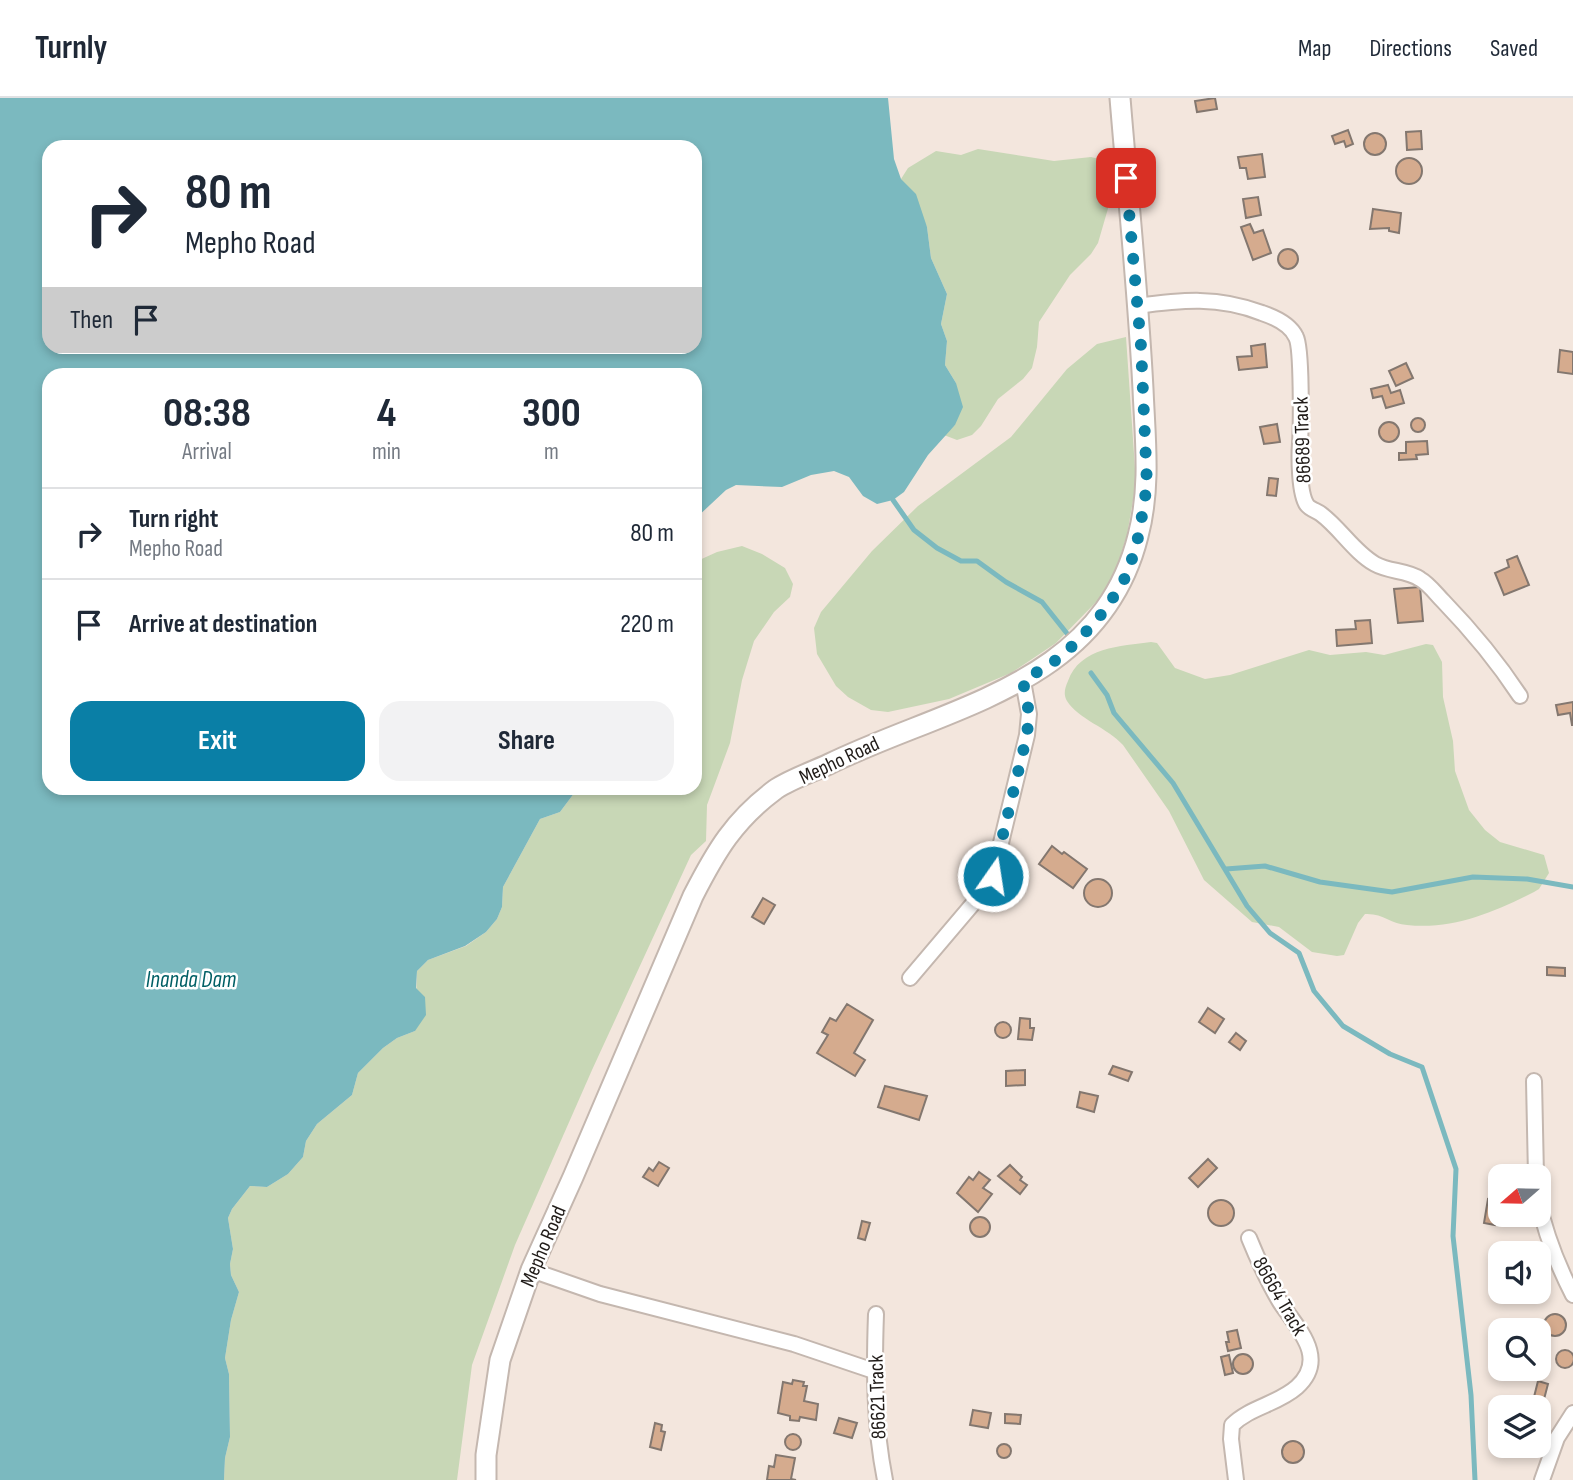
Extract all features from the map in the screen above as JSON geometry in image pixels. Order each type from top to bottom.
[{"type":"street","name":"Mepho Road","points":[[485,1480],[499,1360],[531,1270],[714,853],[741,819],[778,788],[859,749],[1023,681],[1056,660],[1077,642],[1106,609],[1128,573],[1139,534],[1147,485],[1137,306],[1120,98]]},
{"type":"street","name":"86689 Track","points":[[1137,306],[1209,300],[1244,306],[1276,318],[1289,328],[1297,338],[1300,368],[1299,459],[1307,505],[1333,524],[1374,564],[1421,579],[1482,643],[1520,695]]},
{"type":"street","points":[[910,978],[988,886],[993,876],[1027,735],[1029,713],[1023,681]]},
{"type":"street","points":[[1534,1081],[1536,1164]]},
{"type":"street","points":[[1544,1227],[1558,1267],[1573,1295]]},
{"type":"street","name":"86664 Track","points":[[1237,1480],[1231,1426],[1247,1413],[1294,1390],[1307,1377],[1311,1362],[1300,1328],[1280,1301],[1249,1238]]},
{"type":"street","points":[[531,1270],[600,1294],[794,1344],[874,1371]]},
{"type":"street","name":"86621 Track","points":[[876,1314],[874,1371],[878,1447],[885,1480]]},
{"type":"street","points":[[1542,1480],[1558,1438],[1573,1413]]},
{"type":"green space","points":[[978,149],[1054,161],[1091,157],[1103,160],[1113,168],[1116,181],[1098,243],[1070,275],[1039,322],[1032,368],[998,399],[972,435],[957,440],[944,435],[955,425],[956,383],[945,365],[947,341],[941,324],[947,294],[931,258],[927,227],[901,179],[908,168],[936,151],[961,155]]},
{"type":"green space","points":[[1126,337],[1136,483],[1127,535],[1116,570],[1101,597],[1056,643],[1011,673],[949,699],[888,712],[871,710],[848,697],[836,686],[817,654],[814,628],[821,612],[872,551],[918,506],[1011,437],[1067,369],[1097,344]]},
{"type":"green space","points":[[742,546],[785,568],[793,584],[790,597],[774,612],[754,641],[742,680],[730,743],[707,805],[706,841],[691,855],[515,1245],[472,1365],[457,1480],[224,1480],[230,1437],[229,1374],[225,1358],[239,1292],[231,1275],[230,1264],[233,1249],[228,1218],[232,1209],[250,1186],[267,1187],[288,1174],[303,1157],[306,1141],[317,1124],[352,1095],[358,1073],[383,1048],[397,1038],[415,1031],[417,971],[428,960],[466,946],[486,932],[497,919],[502,907],[503,887],[540,819],[560,812],[573,795],[702,795],[702,559]]},
{"type":"green space","points":[[1157,643],[1175,668],[1205,679],[1230,675],[1309,650],[1330,655],[1366,652],[1384,655],[1426,644],[1433,645],[1442,662],[1443,697],[1453,741],[1455,771],[1469,810],[1485,830],[1500,842],[1544,855],[1549,873],[1534,892],[1488,913],[1457,922],[1407,925],[1365,914],[1358,923],[1344,955],[1312,952],[1279,927],[1252,922],[1204,880],[1169,811],[1123,745],[1078,713],[1066,698],[1068,681],[1082,661],[1103,650]]},
{"type":"water","name":"Inanda Dam","points":[[0,98],[888,98],[894,159],[901,179],[916,194],[927,227],[931,258],[947,294],[941,324],[947,341],[945,365],[956,383],[963,407],[955,425],[928,455],[904,492],[893,500],[877,504],[863,496],[849,477],[834,471],[811,475],[782,487],[736,485],[726,490],[702,512],[702,368],[42,368],[42,795],[573,795],[560,812],[540,819],[503,887],[502,907],[497,919],[486,932],[465,946],[428,960],[417,971],[416,988],[425,997],[426,1015],[415,1031],[397,1038],[383,1048],[358,1073],[352,1095],[317,1124],[306,1141],[303,1157],[288,1174],[267,1187],[250,1186],[232,1209],[228,1218],[233,1249],[230,1264],[231,1275],[239,1292],[225,1358],[229,1374],[230,1437],[224,1480],[0,1480]]},
{"type":"building","points":[[1215,98],[1217,109],[1197,112],[1195,101]]},
{"type":"building","points":[[1348,130],[1353,144],[1346,147],[1344,141],[1335,144],[1332,136]]},
{"type":"building","points":[[1421,131],[1422,149],[1407,150],[1406,132]]},
{"type":"building","points":[[1375,133],[1383,136],[1386,144],[1383,152],[1375,155],[1367,152],[1364,144],[1367,136]]},
{"type":"building","points":[[1262,154],[1265,177],[1248,179],[1246,168],[1240,168],[1238,157]]},
{"type":"building","points":[[1409,158],[1418,162],[1422,171],[1418,180],[1409,184],[1400,180],[1396,171],[1400,162]]},
{"type":"building","points":[[1258,197],[1261,215],[1246,218],[1243,199]]},
{"type":"building","points":[[1373,209],[1401,213],[1399,233],[1389,231],[1389,228],[1370,229]]},
{"type":"building","points":[[1250,224],[1254,233],[1263,230],[1271,253],[1253,260],[1241,227]]},
{"type":"building","points":[[1288,249],[1295,252],[1298,259],[1295,266],[1288,269],[1281,266],[1278,259],[1281,252]]},
{"type":"building","points":[[1265,344],[1267,367],[1239,370],[1237,357],[1252,356],[1251,346]]},
{"type":"building","points":[[1560,350],[1573,352],[1573,374],[1558,372]]},
{"type":"building","points":[[1406,363],[1413,378],[1396,386],[1389,371]]},
{"type":"building","points":[[1388,385],[1391,393],[1400,390],[1404,403],[1386,408],[1382,396],[1373,398],[1371,389]]},
{"type":"building","points":[[1418,418],[1423,420],[1423,430],[1418,432],[1413,430],[1411,425],[1413,420]]},
{"type":"building","points":[[1385,422],[1393,422],[1399,432],[1393,442],[1385,442],[1379,436],[1379,428]]},
{"type":"building","points":[[1277,424],[1280,442],[1264,444],[1260,427]]},
{"type":"building","points":[[1427,441],[1428,454],[1416,455],[1417,459],[1399,460],[1399,453],[1406,453],[1406,442]]},
{"type":"building","points":[[1269,478],[1278,479],[1276,496],[1267,495]]},
{"type":"building","points":[[1517,556],[1529,585],[1504,595],[1495,573],[1509,567],[1507,560]]},
{"type":"building","points":[[1420,587],[1423,621],[1398,623],[1394,589]]},
{"type":"building","points":[[1370,620],[1372,643],[1337,646],[1336,630],[1356,629],[1355,621]]},
{"type":"building","points":[[1573,702],[1572,725],[1570,713],[1558,715],[1556,705]]},
{"type":"building","points":[[1052,846],[1087,869],[1073,888],[1039,864]]},
{"type":"building","points":[[1098,879],[1108,883],[1112,893],[1108,903],[1098,907],[1088,903],[1084,893],[1088,883]]},
{"type":"building","points":[[763,898],[775,905],[764,924],[752,917]]},
{"type":"building","points":[[1547,967],[1565,968],[1565,976],[1547,975]]},
{"type":"building","points":[[847,1004],[873,1020],[854,1053],[865,1060],[855,1076],[817,1053],[828,1035],[822,1032],[830,1018],[836,1021]]},
{"type":"building","points":[[1208,1008],[1224,1019],[1215,1033],[1199,1022]]},
{"type":"building","points":[[1020,1018],[1030,1019],[1030,1028],[1034,1028],[1032,1040],[1018,1039]]},
{"type":"building","points":[[1003,1022],[1011,1030],[1003,1038],[995,1030]]},
{"type":"building","points":[[1236,1033],[1246,1041],[1240,1050],[1229,1042]]},
{"type":"building","points":[[1113,1066],[1132,1072],[1128,1081],[1109,1074]]},
{"type":"building","points":[[1025,1070],[1025,1085],[1006,1086],[1006,1071]]},
{"type":"building","points":[[885,1086],[927,1096],[919,1120],[878,1107]]},
{"type":"building","points":[[1080,1092],[1098,1096],[1094,1112],[1077,1107]]},
{"type":"building","points":[[1208,1159],[1217,1168],[1198,1187],[1189,1178]]},
{"type":"building","points":[[659,1162],[669,1168],[658,1186],[643,1177],[649,1168],[653,1171]]},
{"type":"building","points":[[1010,1165],[1027,1185],[1020,1194],[998,1176]]},
{"type":"building","points":[[979,1172],[990,1180],[983,1188],[992,1194],[978,1212],[957,1193],[969,1177],[973,1180]]},
{"type":"building","points":[[1488,1199],[1488,1224],[1484,1223]]},
{"type":"building","points":[[1221,1200],[1230,1204],[1234,1213],[1230,1222],[1221,1226],[1212,1222],[1208,1213],[1212,1204]]},
{"type":"building","points":[[980,1217],[987,1220],[990,1227],[987,1234],[980,1237],[973,1234],[970,1227],[973,1220]]},
{"type":"building","points":[[862,1221],[870,1223],[865,1240],[858,1238]]},
{"type":"building","points":[[1555,1314],[1563,1317],[1563,1333],[1551,1335],[1551,1318],[1547,1317]]},
{"type":"building","points":[[1237,1330],[1241,1348],[1228,1351],[1227,1332]]},
{"type":"building","points":[[1565,1350],[1573,1355],[1574,1359],[1569,1367],[1565,1368],[1557,1363],[1556,1359],[1561,1351]]},
{"type":"building","points":[[1243,1354],[1250,1357],[1253,1364],[1250,1371],[1243,1374],[1236,1371],[1233,1364],[1236,1357]]},
{"type":"building","points":[[1229,1355],[1233,1373],[1225,1375],[1221,1357]]},
{"type":"building","points":[[793,1380],[804,1382],[803,1386],[807,1386],[804,1401],[818,1404],[816,1420],[800,1417],[799,1421],[790,1420],[790,1416],[778,1413],[783,1382],[792,1384]]},
{"type":"building","points":[[1538,1381],[1548,1384],[1545,1395],[1534,1395]]},
{"type":"building","points":[[973,1410],[991,1413],[988,1428],[970,1425]]},
{"type":"building","points":[[1005,1414],[1021,1415],[1020,1424],[1005,1423]]},
{"type":"building","points":[[839,1418],[857,1423],[852,1438],[834,1433]]},
{"type":"building","points":[[655,1423],[662,1425],[661,1431],[665,1432],[661,1450],[650,1447]]},
{"type":"building","points":[[790,1434],[796,1434],[801,1442],[799,1448],[790,1450],[785,1445],[785,1439]]},
{"type":"building","points":[[1293,1441],[1301,1444],[1304,1452],[1301,1460],[1293,1463],[1285,1460],[1282,1452],[1285,1444]]},
{"type":"building","points":[[1001,1444],[1007,1444],[1011,1451],[1007,1458],[1001,1458],[997,1454],[997,1448]]},
{"type":"building","points":[[776,1455],[795,1458],[791,1479],[796,1480],[767,1480],[769,1466],[774,1467]]},
{"type":"waterway","points":[[893,500],[914,530],[937,548],[961,561],[977,561],[1006,582],[1042,602],[1069,636]]},
{"type":"waterway","points":[[1091,673],[1107,695],[1114,713],[1173,783],[1247,906],[1270,933],[1299,953],[1314,991],[1343,1026],[1390,1054],[1422,1067],[1456,1169],[1453,1236],[1471,1395],[1475,1480]]},
{"type":"waterway","points":[[1226,869],[1265,866],[1320,882],[1392,892],[1473,877],[1527,879],[1573,887]]},
{"type":"route","points":[[993,876],[1027,735],[1029,713],[1023,681],[1056,660],[1077,642],[1106,609],[1128,573],[1139,534],[1147,485],[1141,346],[1126,178]]}]
